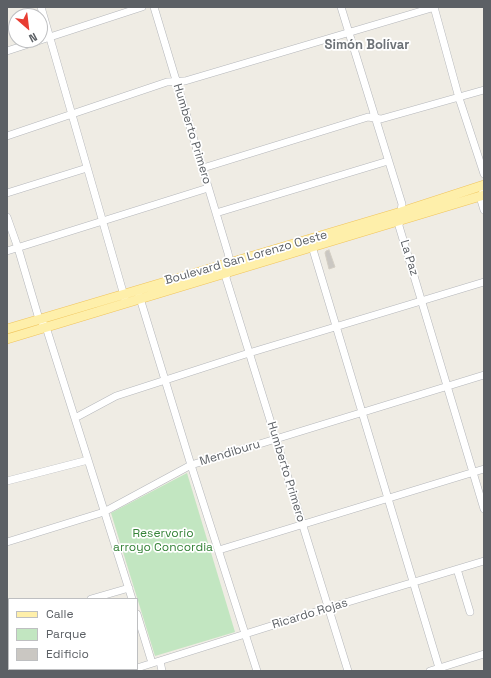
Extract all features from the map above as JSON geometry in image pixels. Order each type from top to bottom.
[{"type":"main road","name":"Boulevard San Lorenzo Oeste","points":[[7,329],[39,319],[226,273],[401,212],[484,185]]},
{"type":"main road","name":"Boulevard San Lorenzo Oeste","points":[[139,294],[230,262],[399,222],[483,193]]},
{"type":"main road","name":"Boulevard San Lorenzo Oeste","points":[[7,339],[46,327],[125,298]]},
{"type":"street","points":[[41,7],[125,298]]},
{"type":"street","points":[[7,51],[142,7]]},
{"type":"street","name":"Humberto Primero","points":[[154,7],[230,262]]},
{"type":"street","name":"La Paz","points":[[341,7],[374,118],[402,204],[399,226],[484,509]]},
{"type":"street","points":[[7,136],[166,82],[185,81],[434,7],[459,98],[484,174]]},
{"type":"street","points":[[203,168],[368,118],[381,119],[484,90]]},
{"type":"street","points":[[216,213],[388,161]]},
{"type":"street","points":[[7,193],[87,168]]},
{"type":"street","points":[[7,251],[208,188]]},
{"type":"street","points":[[483,193],[481,200],[484,210]]},
{"type":"street","points":[[7,217],[18,248],[39,319],[46,327],[132,598]]},
{"type":"street","points":[[311,243],[440,670]]},
{"type":"street","points":[[226,273],[230,262]]},
{"type":"street","name":"Humberto Primero","points":[[226,273],[226,278],[348,671]]},
{"type":"street","points":[[75,418],[116,396],[249,353],[336,328],[484,282]]},
{"type":"street","points":[[139,294],[191,465],[257,671]]},
{"type":"street","name":"Mendiburu","points":[[7,542],[104,512],[191,465],[484,375]]},
{"type":"street","points":[[7,481],[88,460]]},
{"type":"street","points":[[219,550],[484,469]]},
{"type":"street","name":"Ricardo Rojas","points":[[138,668],[484,561]]},
{"type":"street","points":[[457,569],[470,612]]},
{"type":"street","points":[[94,598],[129,588]]},
{"type":"street","points":[[138,617],[152,663]]},
{"type":"street","points":[[430,671],[440,670],[484,654]]},
{"type":"street","points":[[160,661],[162,671]]},
{"type":"green space","name":"Reservorio arroyo Concordia","points":[[187,473],[235,632],[155,656],[111,513]]},
{"type":"building","points":[[329,250],[335,267],[329,269],[325,253]]},
{"type":"district","name":"Simón Bolívar","points":[[367,45]]}]
